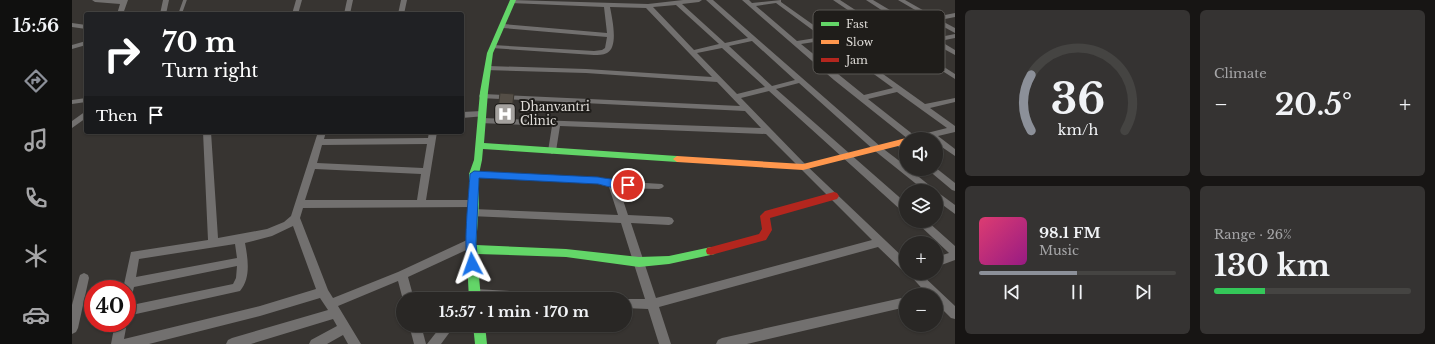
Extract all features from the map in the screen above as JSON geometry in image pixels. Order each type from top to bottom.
[{"type":"street","points":[[95,0],[125,2],[121,12]]},
{"type":"street","points":[[163,12],[166,0]]},
{"type":"street","points":[[296,12],[299,0]]},
{"type":"street","points":[[347,12],[350,0]]},
{"type":"street","points":[[401,12],[404,0]]},
{"type":"street","points":[[474,292],[471,246],[474,209],[474,174],[479,146],[484,96],[490,53],[513,1],[648,6],[699,0]]},
{"type":"street","points":[[709,0],[878,149],[922,184]]},
{"type":"street","points":[[748,2],[778,0],[813,26]]},
{"type":"street","points":[[836,0],[851,10]]},
{"type":"street","points":[[869,0],[885,10]]},
{"type":"street","points":[[901,0],[918,10]]},
{"type":"street","points":[[748,2],[813,57]]},
{"type":"street","points":[[678,3],[770,88],[899,203]]},
{"type":"street","points":[[493,47],[594,54],[608,50],[611,35],[607,5]]},
{"type":"street","points":[[648,6],[803,167],[899,260]]},
{"type":"street","points":[[72,25],[84,27]]},
{"type":"street","points":[[503,26],[611,35]]},
{"type":"street","points":[[945,26],[955,31]]},
{"type":"street","points":[[945,38],[955,36]]},
{"type":"street","points":[[692,52],[753,39]]},
{"type":"street","points":[[796,43],[813,40]]},
{"type":"street","points":[[72,46],[84,43]]},
{"type":"street","points":[[945,46],[955,53]]},
{"type":"street","points":[[488,68],[586,71],[719,80]]},
{"type":"street","points":[[945,71],[955,77]]},
{"type":"street","points":[[833,74],[905,132]]},
{"type":"street","points":[[879,74],[954,129]]},
{"type":"street","points":[[736,98],[800,81]]},
{"type":"street","points":[[862,98],[900,89]]},
{"type":"street","points":[[484,96],[747,109]]},
{"type":"street","points":[[72,102],[84,100]]},
{"type":"street","points":[[924,107],[955,100]]},
{"type":"street","points":[[464,115],[556,124],[769,131]]},
{"type":"street","points":[[72,125],[84,116]]},
{"type":"street","points":[[552,151],[556,124]]},
{"type":"street","points":[[942,132],[954,129]]},
{"type":"street","points":[[207,134],[213,243]]},
{"type":"street","points":[[131,280],[135,254],[213,243],[273,232],[290,224],[295,218],[321,134]]},
{"type":"street","points":[[420,203],[433,134]]},
{"type":"street","points":[[319,142],[431,141]]},
{"type":"street","points":[[943,144],[955,153]]},
{"type":"street","points":[[479,146],[803,167],[899,145]]},
{"type":"street","points":[[311,166],[426,170]]},
{"type":"street","points":[[474,174],[659,186]]},
{"type":"street","points":[[940,176],[955,188]]},
{"type":"street","points":[[613,184],[665,344]]},
{"type":"street","points":[[232,344],[333,309],[402,275],[471,246],[566,253],[639,262],[669,260],[722,249],[757,238],[767,233],[768,229],[765,216],[768,214],[834,196]]},
{"type":"street","points":[[943,201],[955,210]]},
{"type":"street","points":[[299,204],[420,203],[553,216],[625,221],[669,221]]},
{"type":"street","points":[[295,218],[323,292],[355,344]]},
{"type":"street","points":[[928,228],[955,252]]},
{"type":"street","points":[[136,309],[232,289],[239,286],[242,261],[238,238]]},
{"type":"street","points":[[632,303],[651,304],[880,242]]},
{"type":"street","points":[[943,260],[955,256]]},
{"type":"street","points":[[136,282],[242,261]]},
{"type":"street","points":[[402,275],[406,292]]},
{"type":"street","points":[[72,328],[84,278]]},
{"type":"street","points":[[920,280],[928,288]]},
{"type":"street","points":[[126,344],[260,311],[323,292]]},
{"type":"street","points":[[943,302],[955,314]]},
{"type":"street","points":[[722,344],[899,304]]},
{"type":"street","points":[[315,344],[346,328]]},
{"type":"street","points":[[116,344],[119,332]]},
{"type":"street","points":[[417,332],[420,344]]},
{"type":"street","points":[[432,344],[443,332]]},
{"type":"street","points":[[480,332],[481,344]]},
{"type":"lane","points":[[181,12],[185,0]]},
{"type":"building","points":[[500,93],[514,94],[512,110],[498,110]]},
{"type":"traffic: fast","points":[[474,292],[471,243],[474,204],[474,174],[478,160],[484,92],[490,53],[513,0]]},
{"type":"traffic: fast","points":[[479,146],[677,159]]},
{"type":"traffic: fast","points":[[471,249],[566,253],[639,262],[669,260],[711,251]]},
{"type":"traffic: fast","points":[[480,332],[481,344]]},
{"type":"traffic: slow","points":[[677,159],[803,167],[899,143]]},
{"type":"traffic: jam","points":[[711,251],[762,237],[767,230],[765,216],[768,214],[834,196]]},
{"type":"place","name":"Dhanvantri Clinic","points":[[505,114]]},
{"type":"route","points":[[472,264],[471,243],[474,204],[474,174],[598,181],[628,185]]}]
